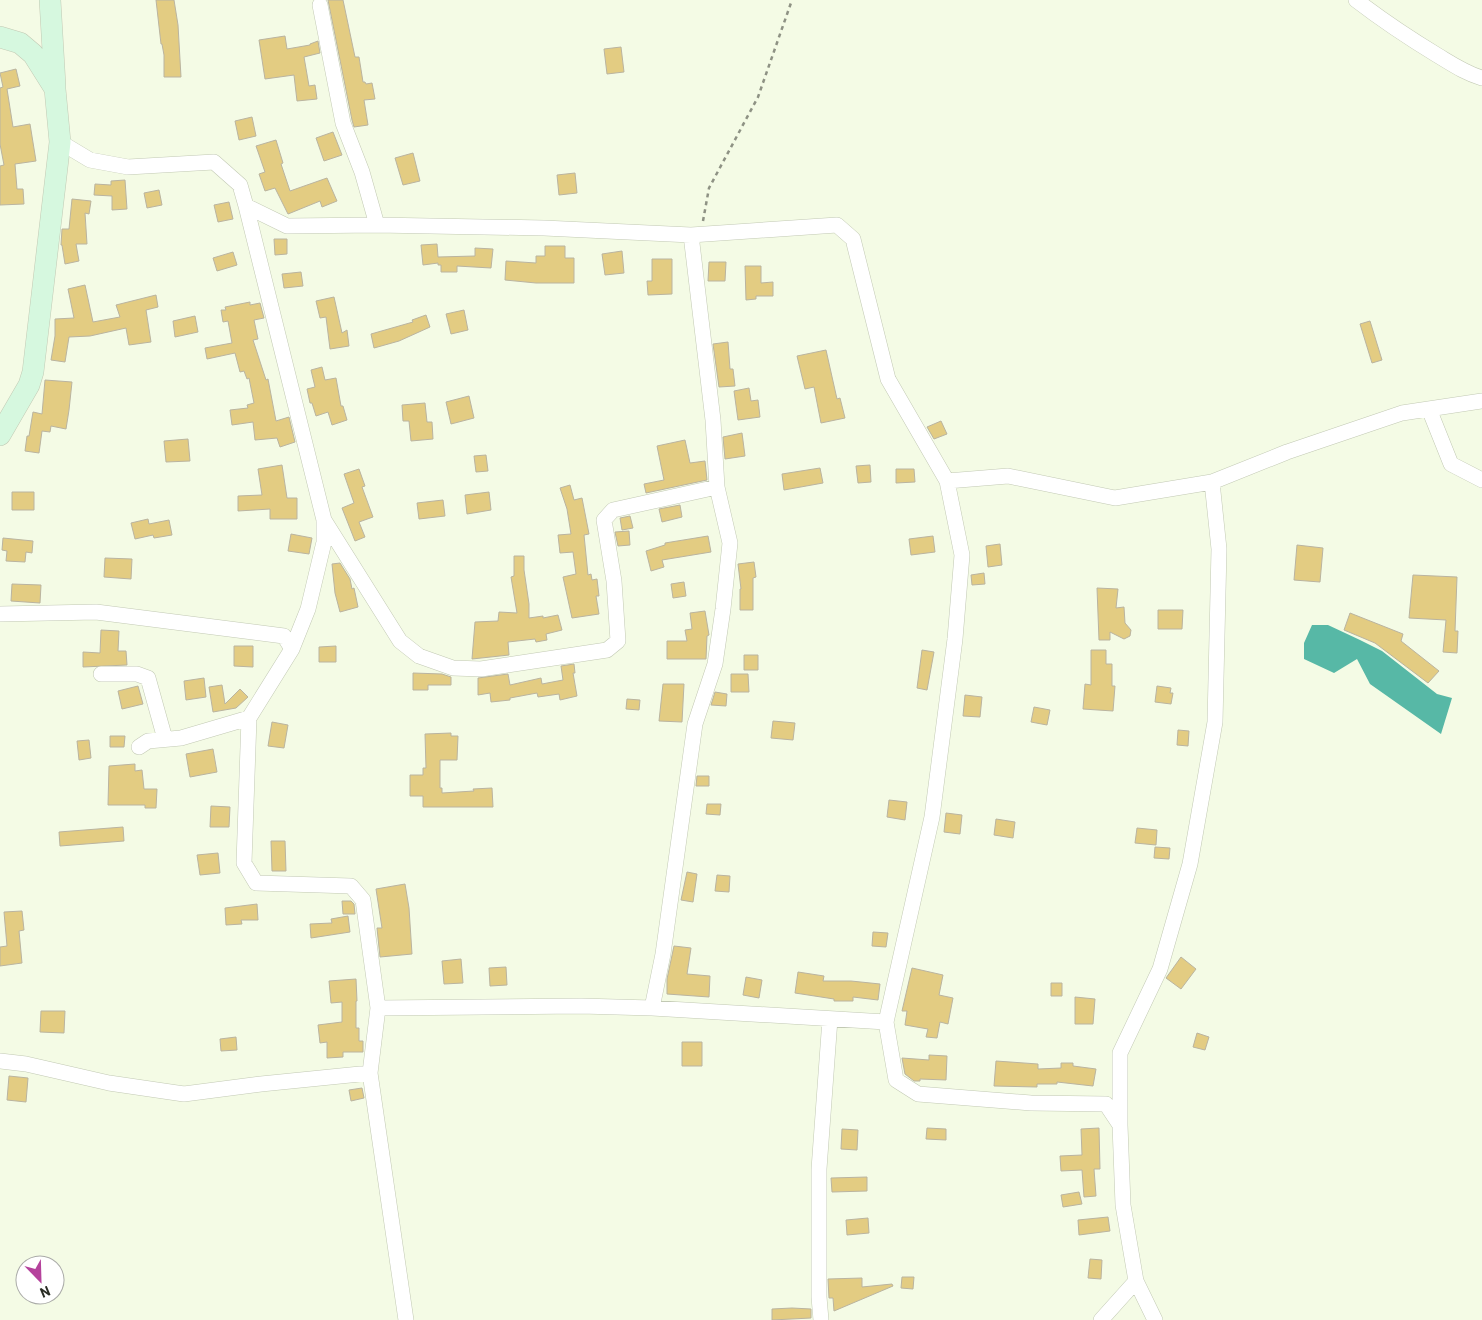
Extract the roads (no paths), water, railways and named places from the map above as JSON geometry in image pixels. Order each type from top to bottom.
[{"type":"main road","points":[[0,436],[30,385],[33,372],[60,142],[50,0]]},
{"type":"main road","points":[[0,37],[20,43],[32,54],[55,89]]},
{"type":"street","points":[[1356,0],[1393,28],[1426,49],[1466,73],[1482,78]]},
{"type":"street","points":[[320,4],[343,123],[362,172],[377,226]]},
{"type":"street","points":[[60,142],[90,160],[128,167],[214,162],[240,185],[324,520],[324,542],[308,609],[292,649],[249,718],[244,863],[256,883],[351,886],[363,900],[378,1008],[370,1073],[406,1320]]},
{"type":"street","points":[[246,206],[287,226],[544,228],[696,235],[837,225],[853,239],[888,380],[947,481],[962,555],[955,639],[932,817],[886,1022],[896,1080],[918,1094],[1031,1103],[1106,1104],[1120,1125]]},
{"type":"street","points":[[652,1008],[663,954],[695,724],[715,664],[730,543],[717,487],[713,420],[696,235]]},
{"type":"street","points":[[947,481],[1008,476],[1115,498],[1212,482],[1287,452],[1402,413],[1482,401]]},
{"type":"street","points":[[1429,409],[1451,464],[1482,480]]},
{"type":"street","points":[[1155,1320],[1136,1281],[1123,1205],[1120,1052],[1160,970],[1163,960],[1190,864],[1214,722],[1219,549],[1212,482]]},
{"type":"street","points":[[324,520],[400,641],[419,656],[453,668],[481,669],[607,650],[618,641],[614,581],[604,520],[613,510],[717,487]]},
{"type":"street","points":[[0,614],[96,612],[155,619],[284,636],[292,649]]},
{"type":"street","points":[[101,674],[137,674],[148,678],[165,739]]},
{"type":"street","points":[[139,747],[148,742],[181,738],[249,718]]},
{"type":"street","points":[[378,1008],[581,1006],[652,1008],[886,1022]]},
{"type":"street","points":[[822,1320],[819,1297],[819,1169],[830,1019]]},
{"type":"street","points":[[0,1061],[26,1064],[109,1083],[184,1094],[370,1073]]},
{"type":"street","points":[[1101,1320],[1136,1281]]},
{"type":"water","points":[[1312,625],[1328,625],[1382,651],[1437,694],[1452,698],[1441,734],[1370,684],[1357,659],[1334,673],[1304,659],[1304,643]]}]
